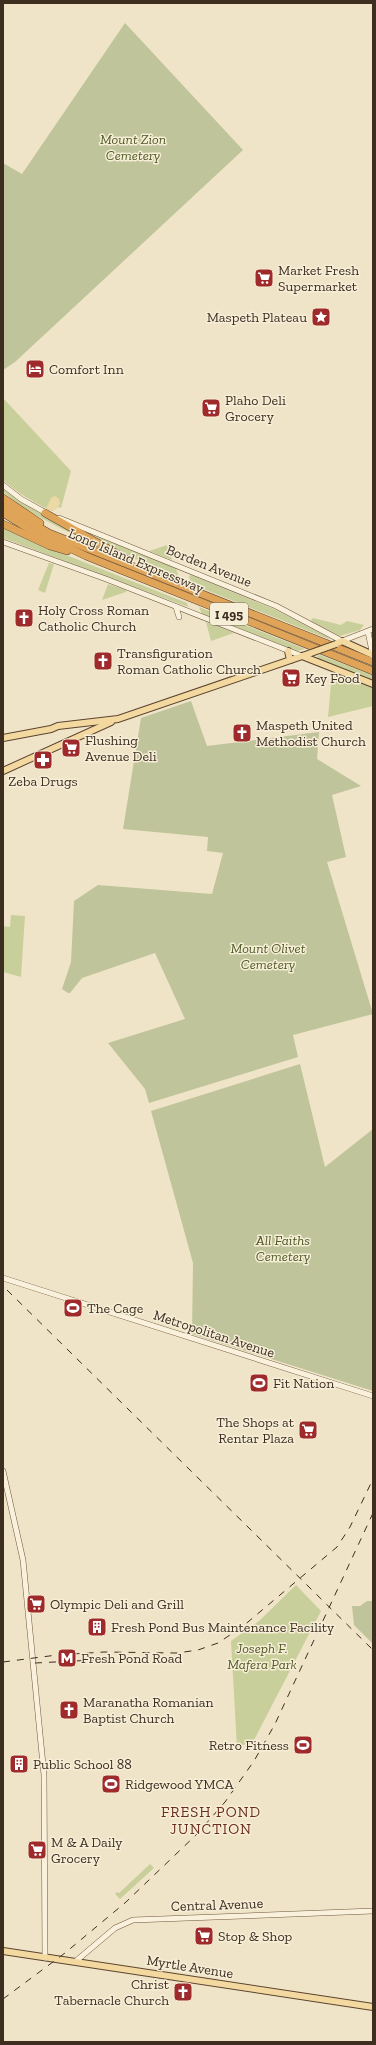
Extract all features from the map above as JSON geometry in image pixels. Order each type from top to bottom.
[{"type":"highway","points":[[3,498],[36,520],[81,545]]},
{"type":"highway","name":"Long Island Expressway","points":[[3,506],[37,526],[147,572],[373,657]]},
{"type":"highway","name":"Long Island Expressway","points":[[3,513],[38,533],[86,556],[373,671]]},
{"type":"highway","points":[[45,513],[147,572]]},
{"type":"highway","points":[[3,518],[38,538],[86,556]]},
{"type":"highway","points":[[3,524],[50,546],[86,556]]},
{"type":"main road","name":"Borden Avenue","points":[[3,485],[21,499],[45,513],[276,606],[339,642]]},
{"type":"main road","points":[[3,542],[106,580],[373,684]]},
{"type":"main road","points":[[176,607],[179,617]]},
{"type":"main road","points":[[3,770],[118,719],[311,653],[370,630],[373,657]]},
{"type":"main road","points":[[339,642],[373,657]]},
{"type":"main road","points":[[288,651],[290,660]]},
{"type":"main road","points":[[51,729],[58,726],[118,719]]},
{"type":"main road","points":[[3,738],[51,729],[68,729]]},
{"type":"main road","name":"Metropolitan Avenue","points":[[3,1278],[373,1396]]},
{"type":"main road","points":[[3,1471],[23,1560],[44,1770],[45,1958]]},
{"type":"main road","name":"Central Avenue","points":[[76,1961],[115,1928],[133,1920],[373,1911]]},
{"type":"main road","name":"Myrtle Avenue","points":[[3,1951],[373,2007]]},
{"type":"green space","name":"Mount Zion Cemetery","points":[[125,23],[243,150],[15,362],[3,370],[3,163],[22,174]]},
{"type":"green space","points":[[3,398],[71,471],[61,508],[58,507],[52,511],[45,508],[20,493],[3,480]]},
{"type":"green space","points":[[3,489],[14,497],[98,545],[37,516],[14,501],[3,492]]},
{"type":"green space","points":[[3,526],[46,547],[187,603],[188,607],[3,538]]},
{"type":"green space","points":[[93,535],[176,568],[179,579],[118,551]]},
{"type":"green space","points":[[167,545],[172,560],[149,551]]},
{"type":"green space","points":[[49,563],[54,564],[45,593],[38,590]]},
{"type":"green space","points":[[191,575],[274,609],[331,640],[191,584],[189,576]]},
{"type":"green space","points":[[108,584],[126,590],[126,592],[102,600]]},
{"type":"green space","points":[[199,607],[305,649],[297,651],[202,614]]},
{"type":"green space","points":[[313,618],[341,625],[347,621],[364,625],[360,630],[340,636],[313,623],[311,620]]},
{"type":"green space","points":[[206,622],[234,633],[211,641]]},
{"type":"green space","points":[[320,655],[372,675],[373,679],[372,680],[318,659],[317,656]]},
{"type":"green space","points":[[332,672],[373,688],[373,706],[328,717]]},
{"type":"green space","name":"Mount Olivet Cemetery","points":[[191,701],[207,746],[319,732],[317,759],[361,786],[332,795],[346,857],[327,862],[373,1014],[293,1035],[298,1057],[149,1103],[145,1089],[108,1043],[185,1019],[155,953],[82,978],[70,993],[62,989],[71,962],[74,901],[98,885],[212,894],[223,853],[207,851],[208,837],[123,829],[141,718]]},
{"type":"green space","points":[[11,915],[25,916],[21,977],[3,972],[3,926],[10,927]]},
{"type":"green space","name":"All Faiths Cemetery","points":[[300,1064],[325,1167],[373,1129],[373,1391],[192,1334],[193,1263],[151,1111]]},
{"type":"green space","name":"Joseph F. Mafera Park","points":[[296,1585],[321,1611],[254,1740],[237,1748],[231,1641],[259,1621]]},
{"type":"green space","points":[[367,1601],[373,1601],[373,1644],[354,1625],[352,1606],[360,1606]]},
{"type":"green space","points":[[150,1864],[154,1868],[120,1899],[115,1894],[117,1892],[119,1893]]},
{"type":"sand","points":[[55,496],[59,499],[60,504],[54,511],[46,509],[51,498]]},
{"type":"railway","points":[[7,1290],[373,1650]]},
{"type":"railway","points":[[3,1662],[57,1655],[104,1652],[177,1653],[198,1650],[218,1643],[242,1627],[337,1547],[350,1527],[373,1479]]},
{"type":"railway","points":[[3,1999],[65,1953],[126,1902],[197,1834],[225,1802],[254,1761],[275,1724],[373,1513]]},
{"type":"railway","points":[[35,1663],[135,1658]]},
{"type":"place","name":"Market Fresh Supermarket","points":[[264,278]]},
{"type":"place","name":"Maspeth Plateau","points":[[321,317]]},
{"type":"place","name":"Comfort Inn","points":[[35,369]]},
{"type":"place","name":"Plaho Deli Grocery","points":[[211,408]]},
{"type":"place","name":"Holy Cross Roman Catholic Church","points":[[24,618]]},
{"type":"place","name":"Transfiguration Roman Catholic Church","points":[[103,661]]},
{"type":"place","name":"Key Food","points":[[291,678]]},
{"type":"place","name":"Maspeth United Methodist Church","points":[[242,733]]},
{"type":"place","name":"Flushing Avenue Deli","points":[[71,748]]},
{"type":"place","name":"Zeba Drugs","points":[[43,760]]},
{"type":"place","name":"The Cage","points":[[73,1308]]},
{"type":"place","name":"Fit Nation","points":[[259,1383]]},
{"type":"place","name":"The Shops at Rentar Plaza","points":[[308,1430]]},
{"type":"place","name":"Olympic Deli and Grill","points":[[36,1604]]},
{"type":"place","name":"Fresh Pond Bus Maintenance Facility","points":[[97,1627]]},
{"type":"place","name":"Fresh Pond Road","points":[[67,1658]]},
{"type":"place","name":"Maranatha Romanian Baptist Church","points":[[69,1710]]},
{"type":"place","name":"Retro Fitness","points":[[303,1745]]},
{"type":"place","name":"Public School 88","points":[[19,1764]]},
{"type":"place","name":"Ridgewood YMCA","points":[[111,1784]]},
{"type":"place","name":"M & A Daily Grocery","points":[[37,1850]]},
{"type":"place","name":"Stop & Shop","points":[[204,1936]]},
{"type":"place","name":"Christ Tabernacle Church","points":[[183,1992]]},
{"type":"district","name":"FRESH POND JUNCTION","points":[[211,1820]]}]
